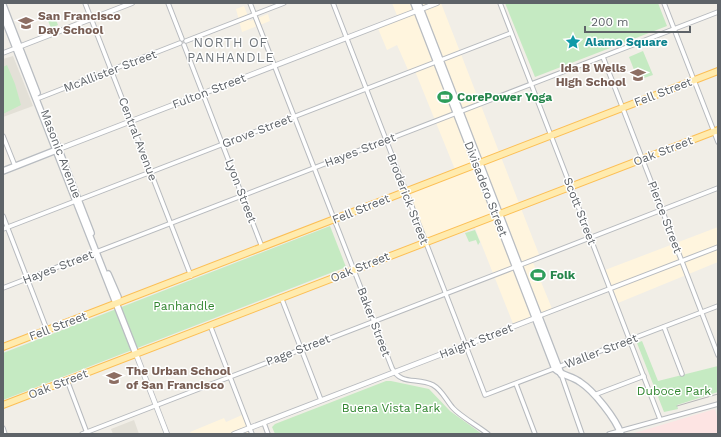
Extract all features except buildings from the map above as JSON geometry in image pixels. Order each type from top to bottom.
[{"type":"main road","name":"Divisadero Street","points":[[414,3],[419,10]]},
{"type":"main road","name":"Divisadero Street","points":[[418,3],[419,10],[438,61],[557,368],[561,374],[580,382],[594,395],[621,432]]},
{"type":"main road","name":"Masonic Avenue","points":[[3,4],[17,47],[136,354]]},
{"type":"main road","name":"Masonic Avenue","points":[[3,15],[39,98],[57,150]]},
{"type":"main road","name":"Fell Street","points":[[3,347],[191,276],[478,163],[718,71]]},
{"type":"main road","name":"Oak Street","points":[[3,405],[353,269],[716,131]]},
{"type":"main road","name":"Fulton Street","points":[[3,171],[57,150]]},
{"type":"street","name":"Central Avenue","points":[[86,3],[191,276]]},
{"type":"street","points":[[3,53],[132,3]]},
{"type":"street","name":"Lyon Street","points":[[168,3],[262,248]]},
{"type":"street","name":"Baker Street","points":[[250,3],[373,322],[394,372]]},
{"type":"street","name":"McAllister Street","points":[[39,98],[284,3]]},
{"type":"street","name":"Broderick Street","points":[[333,3],[485,395]]},
{"type":"street","name":"Fulton Street","points":[[57,150],[437,3]]},
{"type":"street","name":"Scott Street","points":[[500,3],[660,419]]},
{"type":"street","points":[[664,3],[716,131],[718,142]]},
{"type":"street","name":"Hayes Street","points":[[3,288],[718,12]]},
{"type":"street","name":"Grove Street","points":[[3,229],[511,33]]},
{"type":"street","name":"Pierce Street","points":[[603,56],[718,356]]},
{"type":"street","points":[[3,136],[15,166]]},
{"type":"street","name":"Page Street","points":[[82,434],[718,188]]},
{"type":"street","points":[[3,216],[47,330]]},
{"type":"street","name":"Haight Street","points":[[234,434],[718,247]]},
{"type":"street","points":[[281,298],[321,400]]},
{"type":"street","name":"Waller Street","points":[[485,395],[718,306]]},
{"type":"street","points":[[210,325],[252,434]]},
{"type":"street","points":[[664,327],[682,374]]},
{"type":"street","name":"Masonic Avenue","points":[[136,354],[167,434]]},
{"type":"street","points":[[394,372],[400,378],[434,385],[454,409],[488,434]]},
{"type":"street","points":[[561,374],[582,434]]},
{"type":"street","points":[[594,395],[644,376]]},
{"type":"street","points":[[67,380],[87,433]]},
{"type":"street","points":[[516,384],[535,434]]},
{"type":"street","points":[[609,434],[621,432],[660,419],[718,404]]},
{"type":"street","points":[[264,422],[268,434]]},
{"type":"street","points":[[3,428],[5,434]]},
{"type":"shaded area","points":[[392,3],[441,3],[540,257],[532,260],[553,311],[514,326],[473,223],[425,241],[405,192],[456,172],[415,71],[409,72],[397,45],[387,50],[377,26],[398,18]]},
{"type":"shaded area","points":[[244,6],[250,21],[268,14],[270,21],[242,32],[236,9]]},
{"type":"shaded area","points":[[13,56],[33,106],[3,117],[3,59]]},
{"type":"shaded area","points":[[718,227],[718,262],[618,303],[605,270]]},
{"type":"shaded area","points":[[715,409],[718,420],[718,434],[631,434]]},
{"type":"shaded area","points":[[242,415],[249,434],[191,434],[190,432],[224,418],[226,422]]},
{"type":"shaded area","name":"The Urban School of San Francisco","points":[[134,420],[139,434],[113,434],[111,429]]},
{"type":"green space","name":"Alamo Square","points":[[505,3],[658,3],[667,26],[535,77]]},
{"type":"green space","points":[[53,13],[58,25],[51,28],[46,16]]},
{"type":"green space","points":[[643,51],[653,75],[638,80],[629,57]]},
{"type":"green space","points":[[7,65],[15,84],[21,105],[3,114],[3,67]]},
{"type":"green space","name":"Panhandle","points":[[330,226],[346,267],[3,400],[3,353]]},
{"type":"green space","points":[[475,230],[480,242],[478,245],[476,240],[469,242],[465,233]]},
{"type":"green space","name":"Duboce Park","points":[[642,341],[658,381],[718,366],[718,392],[677,405],[678,409],[664,412],[637,343]]},
{"type":"green space","name":"Buena Vista Park","points":[[386,381],[429,389],[450,411],[482,434],[275,434],[272,427],[275,424]]},
{"type":"tram line","points":[[677,406],[718,394]]},
{"type":"place","name":"San Francisco Day School","points":[[26,23]]},
{"type":"place","name":"Alamo Square","points":[[573,42]]},
{"type":"place","name":"Ida B Wells High School","points":[[638,75]]},
{"type":"place","name":"CorePower Yoga","points":[[445,97]]},
{"type":"place","name":"Folk","points":[[538,275]]},
{"type":"place","name":"The Urban School of San Francisco","points":[[114,378]]},
{"type":"district","name":"NORTH OF PANHANDLE","points":[[231,50]]}]
